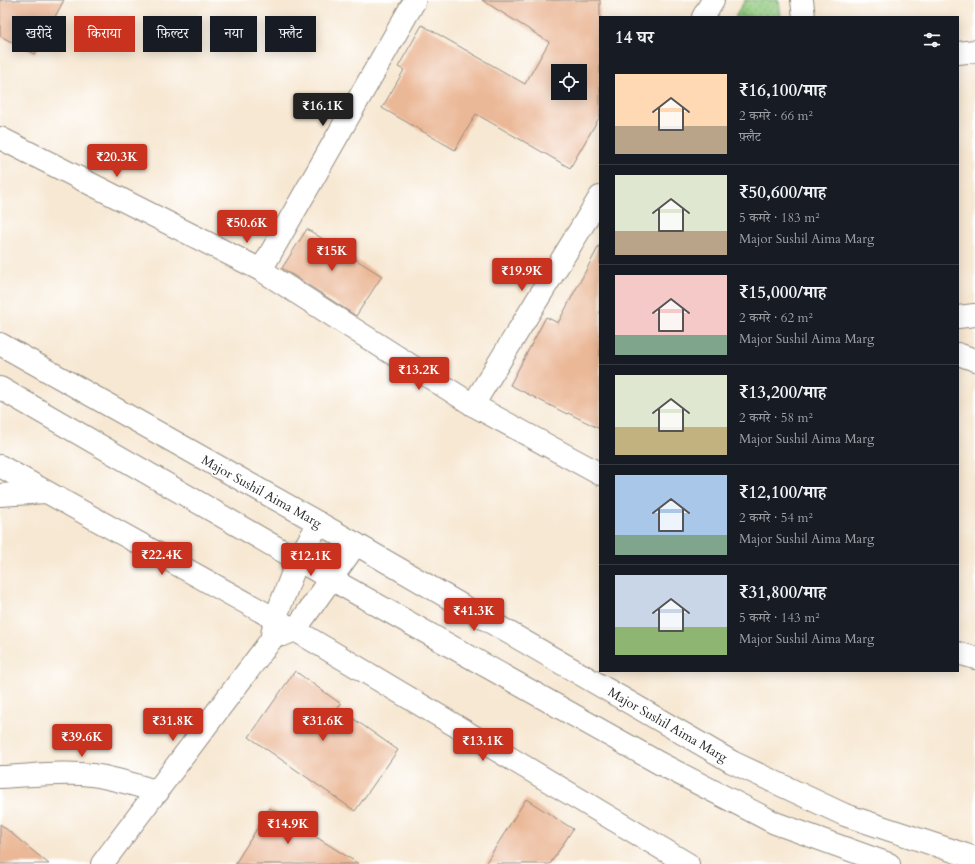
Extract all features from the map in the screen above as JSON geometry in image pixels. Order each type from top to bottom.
[{"type":"street","points":[[261,270],[414,0]]},
{"type":"street","points":[[704,16],[713,0]]},
{"type":"street","points":[[802,0],[804,16]]},
{"type":"street","points":[[959,52],[975,51]]},
{"type":"street","points":[[0,138],[261,270],[473,405],[599,473]]},
{"type":"street","points":[[473,405],[599,199]]},
{"type":"street","points":[[959,317],[975,315]]},
{"type":"street","name":"Major Sushil Aima Marg","points":[[0,344],[356,544],[732,762],[845,815],[975,858]]},
{"type":"street","points":[[959,354],[975,360]]},
{"type":"street","points":[[0,388],[331,579],[659,763],[775,823],[889,864]]},
{"type":"street","points":[[0,466],[295,630],[688,864]]},
{"type":"street","points":[[0,495],[46,492]]},
{"type":"street","points":[[102,864],[158,792],[271,640],[275,619],[298,559],[319,523]]},
{"type":"street","points":[[271,640],[295,630],[356,544]]},
{"type":"street","points":[[959,653],[975,658]]},
{"type":"street","points":[[0,777],[54,774],[90,775],[112,778],[158,792]]},
{"type":"green space","points":[[745,0],[779,0],[781,16],[736,16]]},
{"type":"building","points":[[0,0],[64,0],[55,16],[12,16],[12,42],[0,36]]},
{"type":"building","points":[[482,0],[600,0],[599,118],[570,168],[476,114],[455,150],[382,108],[404,70],[398,67],[422,25],[525,84],[549,42]]},
{"type":"building","points":[[307,229],[382,276],[356,316],[282,268]]},
{"type":"building","points":[[599,246],[599,428],[510,385],[546,317],[558,323]]},
{"type":"building","points":[[295,671],[341,704],[338,708],[398,750],[355,811],[249,737]]},
{"type":"building","points":[[526,799],[573,829],[550,864],[485,864]]},
{"type":"building","points":[[270,808],[359,864],[235,864]]},
{"type":"building","points":[[0,824],[49,864],[0,864]]}]
